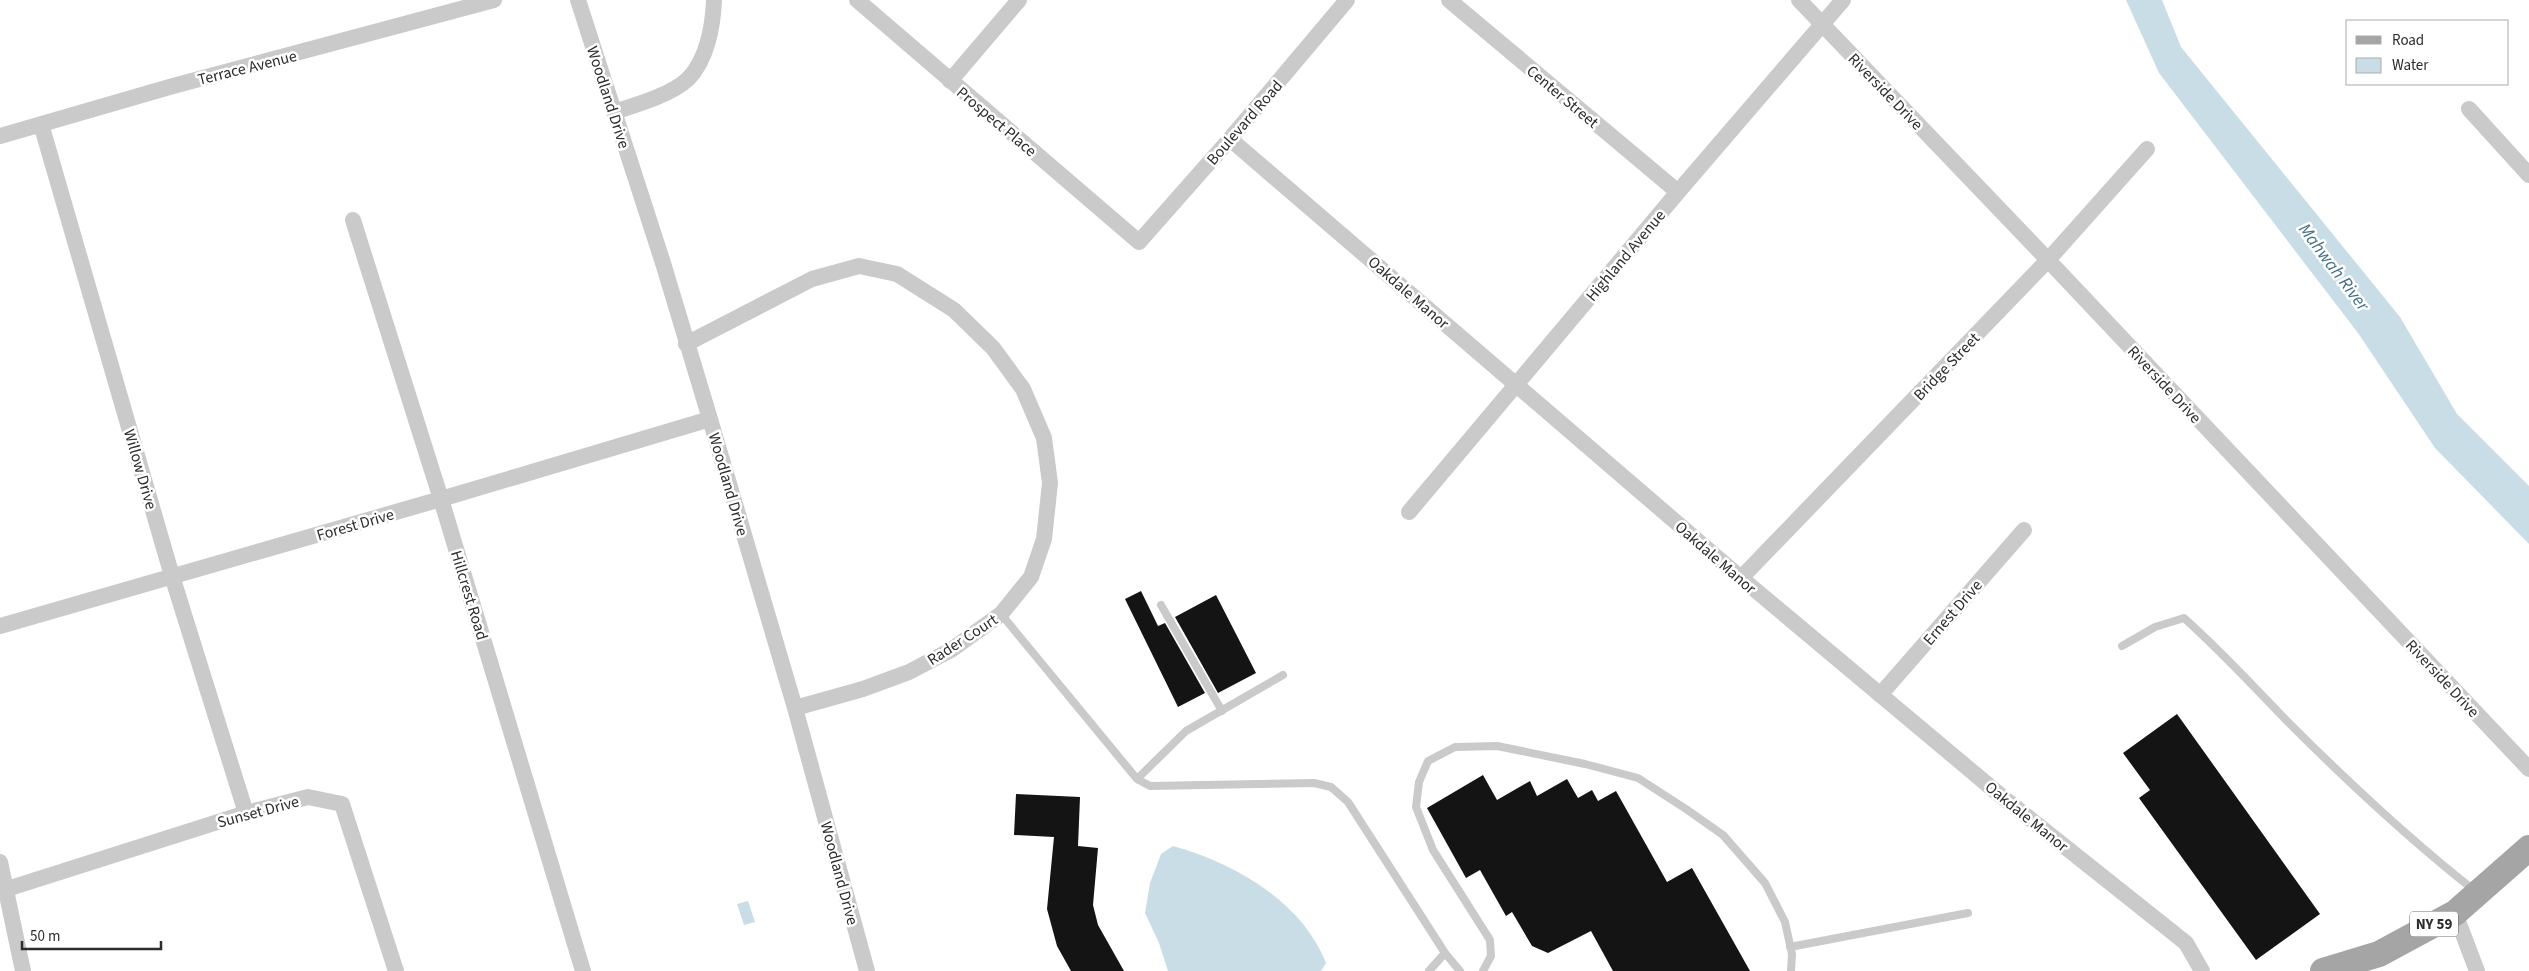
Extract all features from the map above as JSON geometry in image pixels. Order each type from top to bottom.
[{"type":"main road","name":"NY 59","points":[[2322,971],[2379,954],[2454,913],[2529,848]]},
{"type":"street","name":"Terrace Avenue","points":[[0,136],[173,86],[494,0]]},
{"type":"street","name":"Woodland Drive","points":[[578,0],[663,263],[710,419],[795,708],[867,971]]},
{"type":"street","points":[[614,112],[662,94],[688,79],[704,54],[714,0]]},
{"type":"street","name":"Prospect Place","points":[[857,0],[1139,242]]},
{"type":"street","points":[[950,80],[1019,0]]},
{"type":"street","name":"Boulevard Road","points":[[1139,242],[1230,139],[1346,0]]},
{"type":"street","name":"Center Street","points":[[1449,0],[1678,192]]},
{"type":"street","name":"Riverside Drive","points":[[1799,0],[2048,260],[2529,770]]},
{"type":"street","name":"Highland Avenue","points":[[1409,512],[1821,23],[1843,0]]},
{"type":"street","points":[[2469,108],[2529,175]]},
{"type":"street","name":"Willow Drive","points":[[41,124],[172,576],[246,813]]},
{"type":"street","name":"Oakdale Manor","points":[[1230,139],[1741,578],[2000,796],[2186,943],[2202,971]]},
{"type":"street","name":"Bridge Street","points":[[1741,578],[2048,260],[2147,149]]},
{"type":"street","name":"Hillcrest Road","points":[[353,220],[441,499],[582,971]]},
{"type":"street","name":"Rader Court","points":[[686,344],[812,279],[859,266],[897,274],[954,310],[992,348],[1023,389],[1044,438],[1050,483],[1044,539],[1031,577],[1001,614],[952,650],[910,672],[863,689],[795,708]]},
{"type":"street","name":"Forest Drive","points":[[0,626],[441,499],[710,419]]},
{"type":"street","name":"Ernest Drive","points":[[1880,695],[2024,530]]},
{"type":"street","name":"Sunset Drive","points":[[7,889],[246,813],[308,797],[342,804],[396,971]]},
{"type":"street","points":[[0,862],[23,971]]},
{"type":"street","points":[[2454,913],[2477,971]]},
{"type":"lane","points":[[1161,605],[1222,711]]},
{"type":"lane","points":[[1001,614],[1137,779],[1150,786],[1314,783],[1331,787],[1348,802],[1445,953],[1460,971]]},
{"type":"lane","points":[[2122,646],[2155,627],[2184,618],[2217,647],[2290,723],[2427,853],[2478,893]]},
{"type":"lane","points":[[1137,779],[1186,731],[1283,675]]},
{"type":"lane","points":[[1483,971],[1491,956],[1490,940],[1433,850],[1416,808],[1418,782],[1428,761],[1455,747],[1498,746],[1585,764],[1638,778],[1723,835],[1765,883],[1785,922],[1790,947],[1791,971]]},
{"type":"lane","points":[[1790,947],[1968,914]]},
{"type":"lane","points":[[1429,971],[1445,953]]},
{"type":"water","name":"Mahwah River","points":[[2126,0],[2162,0],[2181,47],[2400,317],[2457,414],[2529,486],[2529,544],[2435,448],[2358,333],[2159,73]]},
{"type":"water","points":[[1173,846],[1196,853],[1242,874],[1283,903],[1301,921],[1315,941],[1326,963],[1321,971],[1168,971],[1159,943],[1145,913],[1150,883],[1161,854]]},
{"type":"water","points":[[748,901],[755,922],[744,925],[737,904]]},
{"type":"building","points":[[1141,591],[1158,626],[1165,623],[1205,693],[1178,707],[1125,599]]},
{"type":"building","points":[[1216,595],[1256,673],[1218,693],[1175,617]]},
{"type":"building","points":[[2177,714],[2320,914],[2256,960],[2139,798],[2150,790],[2123,753]]},
{"type":"building","points":[[1483,775],[1497,800],[1530,781],[1537,796],[1567,779],[1578,798],[1592,790],[1598,801],[1616,791],[1667,882],[1692,868],[1750,971],[1613,971],[1591,931],[1548,953],[1532,946],[1512,912],[1506,916],[1480,870],[1466,878],[1427,808]]},
{"type":"building","points":[[1016,794],[1080,797],[1078,846],[1098,848],[1093,905],[1098,925],[1124,971],[1071,971],[1057,946],[1047,909],[1054,837],[1014,835]]}]
